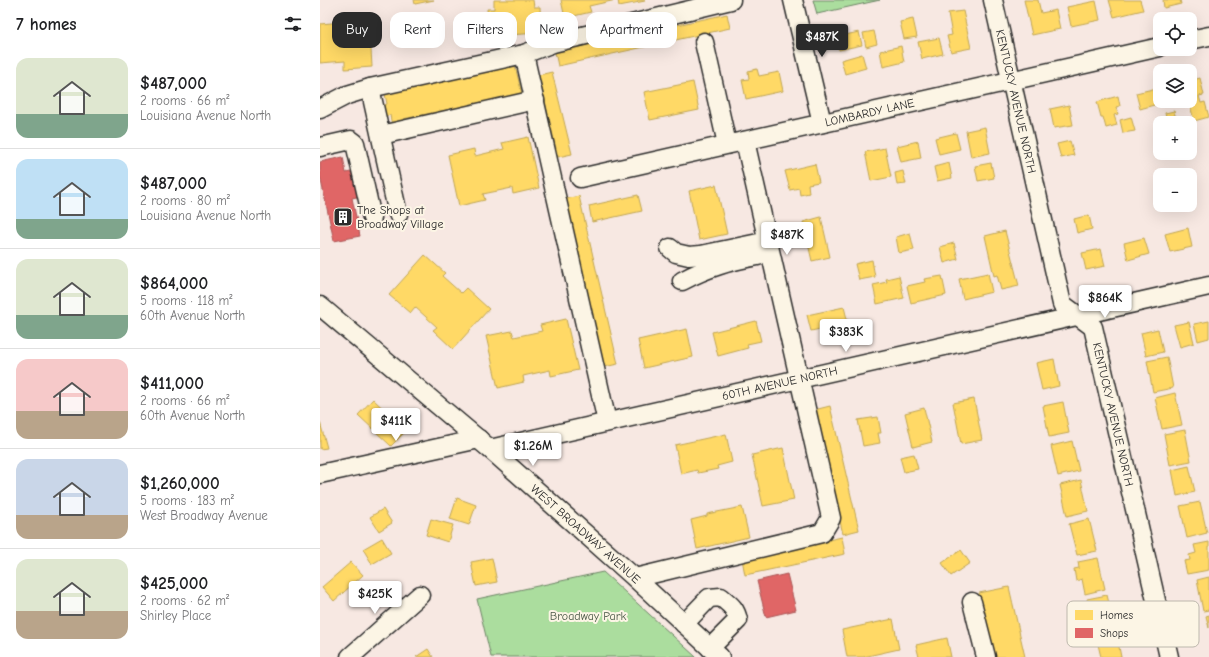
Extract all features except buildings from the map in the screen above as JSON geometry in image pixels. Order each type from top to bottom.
[{"type":"street","points":[[320,109],[347,95],[370,88],[524,54],[553,43],[731,0]]},
{"type":"street","points":[[793,0],[822,123]]},
{"type":"street","name":"KENTUCKY AVENUE NORTH","points":[[993,0],[1062,304],[1093,327],[1156,601]]},
{"type":"street","points":[[1197,39],[1209,36]]},
{"type":"street","points":[[704,42],[727,144]]},
{"type":"street","name":"LOMBARDY LANE","points":[[580,178],[1153,49]]},
{"type":"street","points":[[524,54],[607,422]]},
{"type":"street","points":[[370,88],[398,214]]},
{"type":"street","points":[[380,135],[535,100]]},
{"type":"street","points":[[320,147],[351,140],[355,143],[372,218]]},
{"type":"street","points":[[635,578],[822,533],[831,518],[745,141]]},
{"type":"street","points":[[670,248],[676,253],[689,256],[770,247]]},
{"type":"street","points":[[682,281],[701,271],[770,247]]},
{"type":"street","name":"60TH AVENUE NORTH","points":[[320,474],[607,422],[1209,286]]},
{"type":"street","name":"WEST BROADWAY AVENUE","points":[[320,306],[484,444],[635,578],[715,653]]},
{"type":"street","points":[[350,657],[420,595]]},
{"type":"street","points":[[684,624],[709,598],[721,597],[732,606],[736,610],[738,620],[715,653]]},
{"type":"street","points":[[972,602],[986,657]]},
{"type":"street","name":"KENTUCKY AVENUE NORTH","points":[[1167,647],[1169,657]]},
{"type":"green space","points":[[813,0],[880,0],[817,14]]},
{"type":"green space","name":"Broadway Park","points":[[603,572],[696,657],[491,657],[477,599]]},
{"type":"place","name":"The Shops at Broadway Village","points":[[343,217]]}]
